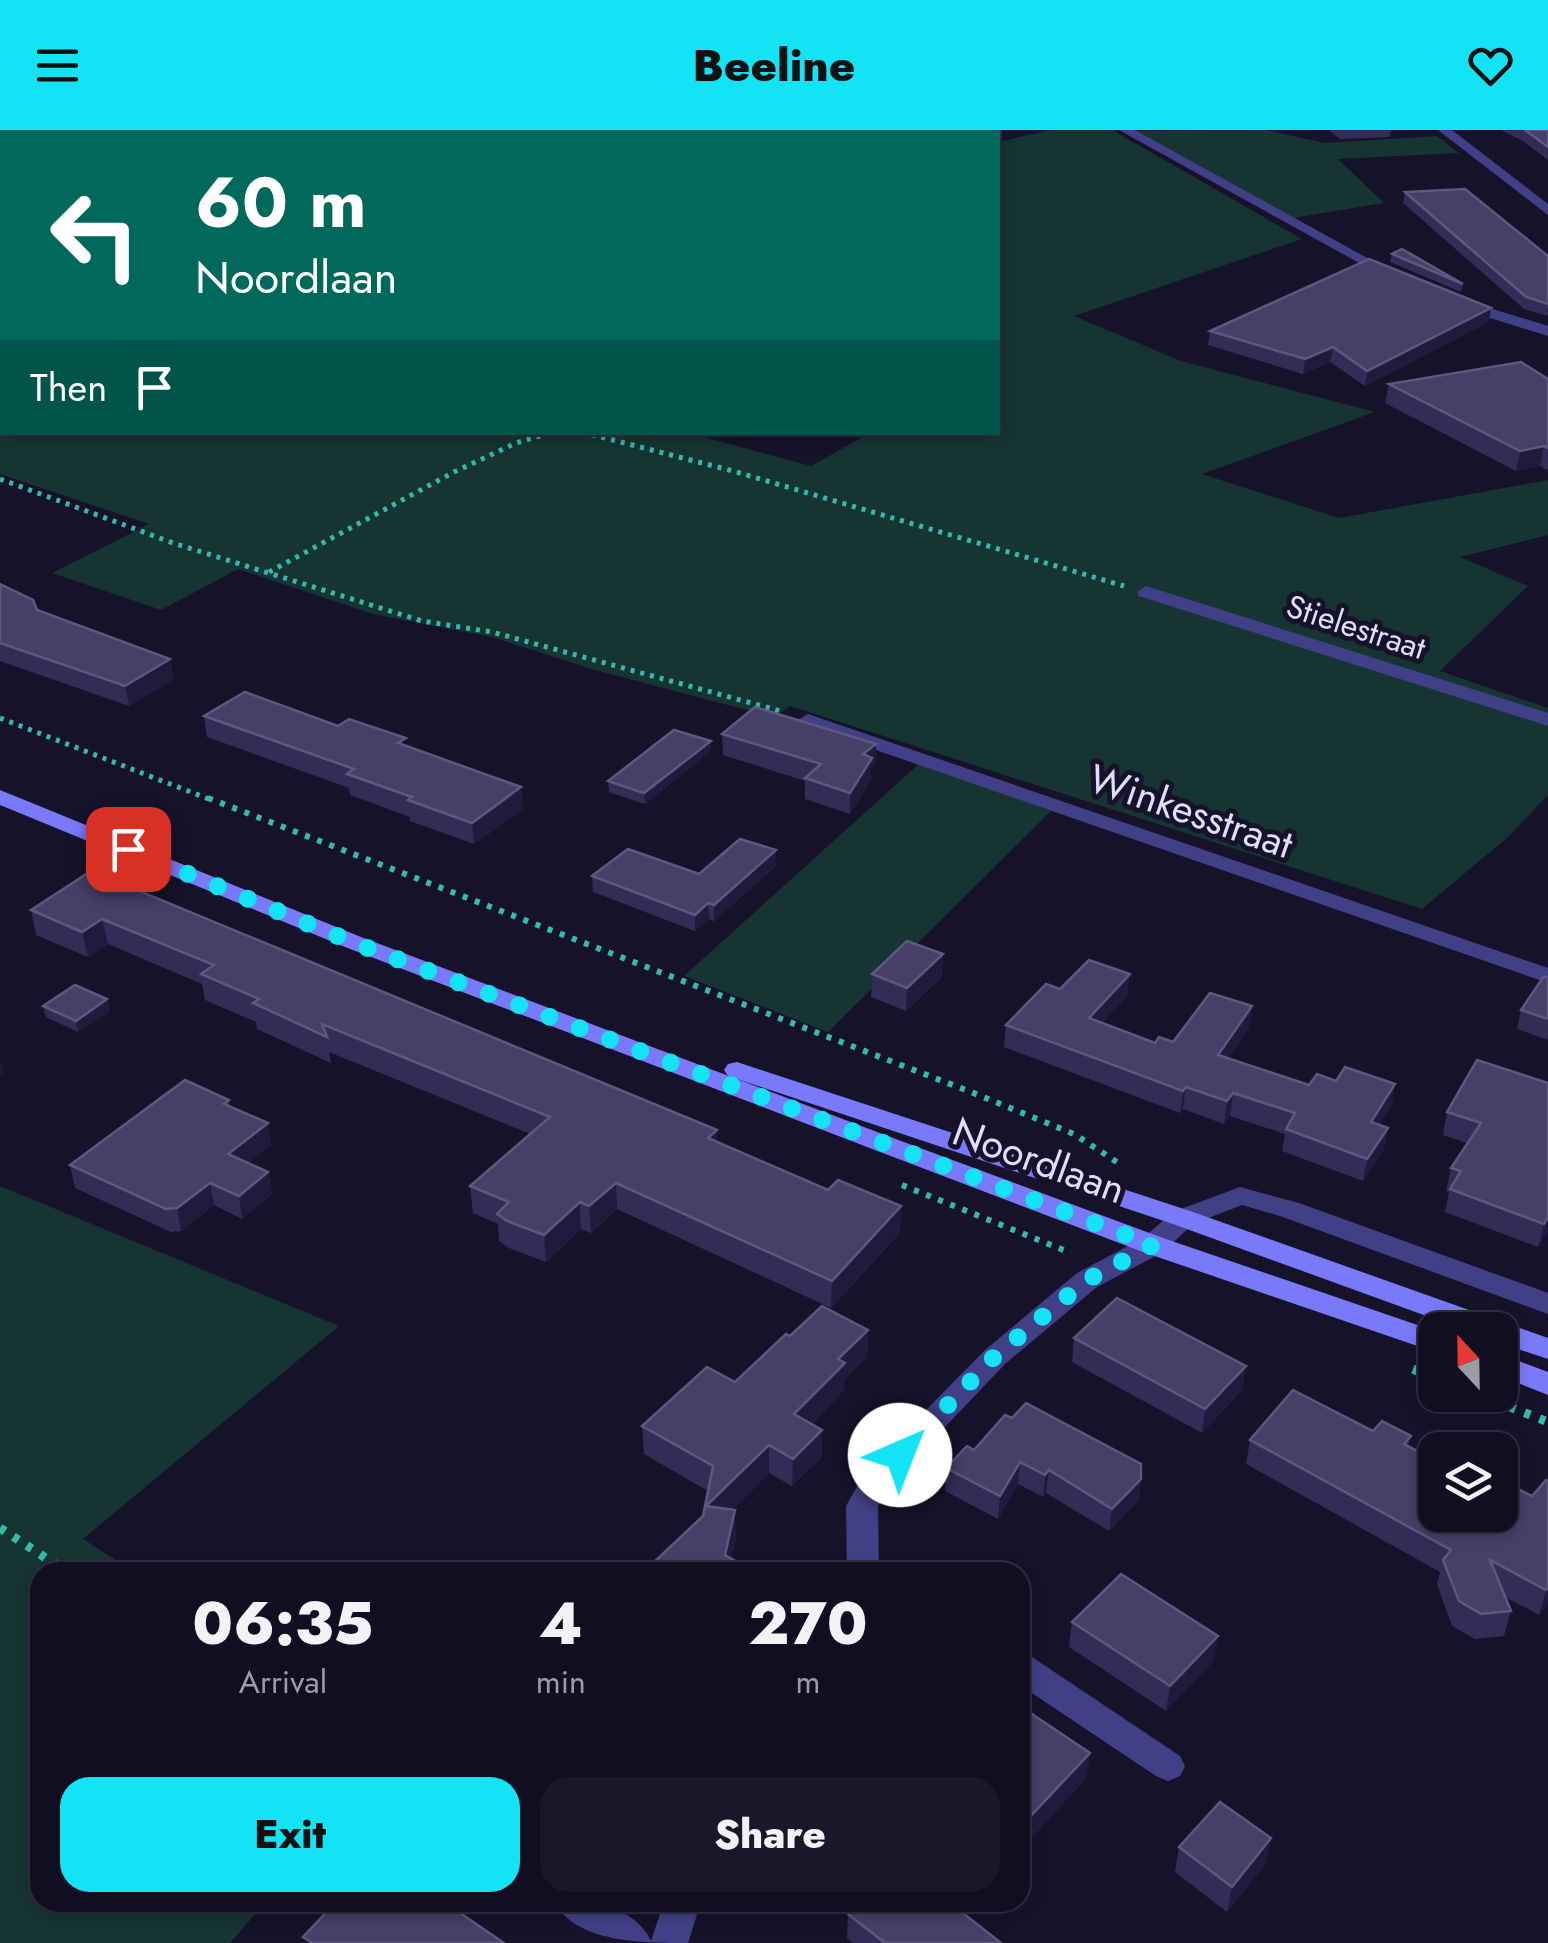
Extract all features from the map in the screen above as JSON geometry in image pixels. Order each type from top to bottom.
[{"type":"main road","name":"Noordlaan","points":[[0,798],[352,942],[620,1040],[1153,1245],[1418,1336]]},
{"type":"main road","name":"Noordlaan","points":[[620,1040],[730,1067],[1183,1218],[1548,1349]]},
{"type":"main road","points":[[1518,1372],[1548,1384]]},
{"type":"street","points":[[1126,130],[1364,262],[1414,285]]},
{"type":"street","points":[[1444,130],[1548,211]]},
{"type":"street","points":[[1446,299],[1548,331]]},
{"type":"street","name":"Stielestraat","points":[[1146,592],[1548,720]]},
{"type":"street","name":"Winkesstraat","points":[[808,720],[1548,976]]},
{"type":"street","points":[[863,1562],[862,1506],[876,1480],[995,1356],[1087,1280],[1153,1245],[1183,1218],[1240,1196],[1289,1209],[1548,1304]]},
{"type":"street","points":[[1030,1674],[1168,1766]]},
{"type":"street","points":[[587,1912],[634,1943]]},
{"type":"street","points":[[669,1943],[680,1912]]},
{"type":"path","points":[[268,573],[458,469],[535,435]]},
{"type":"path","points":[[594,435],[733,470],[1146,592]]},
{"type":"path","points":[[0,479],[173,544],[422,621],[492,632],[808,720]]},
{"type":"path","points":[[0,718],[1005,1106],[1074,1134],[1128,1169]]},
{"type":"path","points":[[1518,1410],[1548,1422]]},
{"type":"path","points":[[0,1528],[52,1562]]},
{"type":"green space","points":[[1051,130],[1112,130],[1302,239],[1074,316],[1181,361],[1375,412],[1202,474],[1339,518],[1548,480],[1548,535],[1460,557],[1528,586],[1440,671],[1548,708],[1548,795],[1508,837],[1422,909],[790,706],[773,717],[595,670],[492,637],[373,614],[238,569],[161,610],[52,573],[149,524],[0,474],[0,435],[696,435],[811,466],[866,435],[1000,435],[1000,142]]},
{"type":"green space","points":[[1265,130],[1325,143],[1437,136],[1459,153],[1338,159],[1384,203],[1294,218],[1136,131]]},
{"type":"green space","points":[[920,763],[1051,811],[828,1032],[684,976]]},
{"type":"green space","points":[[0,1186],[339,1326],[83,1539],[119,1562],[30,1562],[30,1912],[257,1912],[230,1943],[0,1943]]},
{"type":"building","points":[[1525,130],[1548,130],[1548,147]]},
{"type":"building","points":[[1465,189],[1548,256],[1548,304],[1526,297],[1405,192]]},
{"type":"building","points":[[1402,249],[1463,284],[1392,254]]},
{"type":"building","points":[[1369,259],[1491,308],[1367,371],[1333,347],[1305,359],[1210,331]]},
{"type":"building","points":[[1521,362],[1548,379],[1548,448],[1520,451],[1389,384]]},
{"type":"building","points":[[0,584],[33,600],[37,610],[170,659],[125,686],[0,643]]},
{"type":"building","points":[[245,692],[338,726],[349,719],[406,738],[398,743],[521,787],[472,823],[347,774],[354,769],[204,716]]},
{"type":"building","points":[[755,707],[876,744],[863,754],[872,758],[850,793],[805,778],[821,764],[722,734]]},
{"type":"building","points":[[674,730],[711,741],[644,793],[608,781]]},
{"type":"building","points":[[740,839],[776,850],[714,905],[708,903],[695,915],[592,876],[628,849],[699,874]]},
{"type":"building","points":[[91,871],[717,1130],[708,1138],[828,1190],[838,1180],[901,1206],[832,1281],[616,1183],[589,1206],[580,1202],[544,1235],[507,1221],[497,1214],[509,1202],[470,1186],[550,1117],[322,1024],[327,1037],[253,1003],[259,999],[201,974],[214,965],[102,919],[82,932],[31,910]]},
{"type":"building","points":[[907,941],[943,954],[907,988],[872,974]]},
{"type":"building","points":[[1089,960],[1130,974],[1089,1018],[1155,1043],[1159,1037],[1173,1042],[1210,993],[1252,1006],[1218,1055],[1309,1085],[1317,1074],[1336,1081],[1345,1067],[1395,1084],[1371,1122],[1388,1128],[1367,1159],[1286,1129],[1295,1113],[1233,1093],[1227,1101],[1186,1087],[1183,1091],[1006,1025],[1046,984],[1060,989]]},
{"type":"building","points":[[1544,976],[1548,978],[1548,1019],[1521,1010]]},
{"type":"building","points":[[75,985],[107,999],[76,1021],[43,1006]]},
{"type":"building","points":[[1477,1060],[1548,1083],[1548,1217],[1544,1224],[1450,1189],[1461,1171],[1451,1168],[1481,1123],[1447,1112]]},
{"type":"building","points":[[185,1080],[229,1100],[224,1104],[268,1123],[228,1154],[268,1172],[239,1196],[210,1183],[177,1208],[166,1209],[70,1165]]},
{"type":"building","points":[[1117,1298],[1246,1366],[1205,1409],[1074,1338]]},
{"type":"building","points":[[822,1306],[868,1330],[838,1359],[845,1363],[794,1414],[822,1430],[793,1459],[769,1445],[706,1506],[735,1510],[725,1555],[737,1562],[654,1562],[703,1516],[713,1466],[642,1426],[707,1367],[735,1382],[786,1334],[790,1336]]},
{"type":"building","points":[[1293,1390],[1373,1431],[1382,1421],[1411,1436],[1404,1444],[1418,1451],[1418,1532],[1250,1440]]},
{"type":"building","points":[[1026,1403],[1141,1464],[1141,1479],[1112,1509],[1049,1470],[1045,1475],[1020,1462],[1000,1496],[946,1468],[967,1446],[974,1450],[1005,1415],[1012,1418]]},
{"type":"building","points":[[1548,1481],[1546,1590],[1490,1560],[1511,1611],[1481,1614],[1459,1601],[1443,1560],[1451,1550],[1418,1532],[1518,1532],[1518,1489],[1532,1496]]},
{"type":"building","points":[[1121,1574],[1218,1636],[1170,1686],[1072,1622]]},
{"type":"building","points":[[1030,1713],[1090,1753],[1030,1817]]},
{"type":"building","points":[[1220,1802],[1271,1838],[1232,1887],[1179,1847]]},
{"type":"building","points":[[327,1912],[459,1912],[504,1943],[312,1943],[303,1937]]},
{"type":"building","points":[[962,1912],[1001,1943],[885,1943],[848,1914]]},
{"type":"route","points":[[128,849],[352,942],[620,1040],[1153,1245],[1087,1280],[995,1356],[900,1455]]}]
